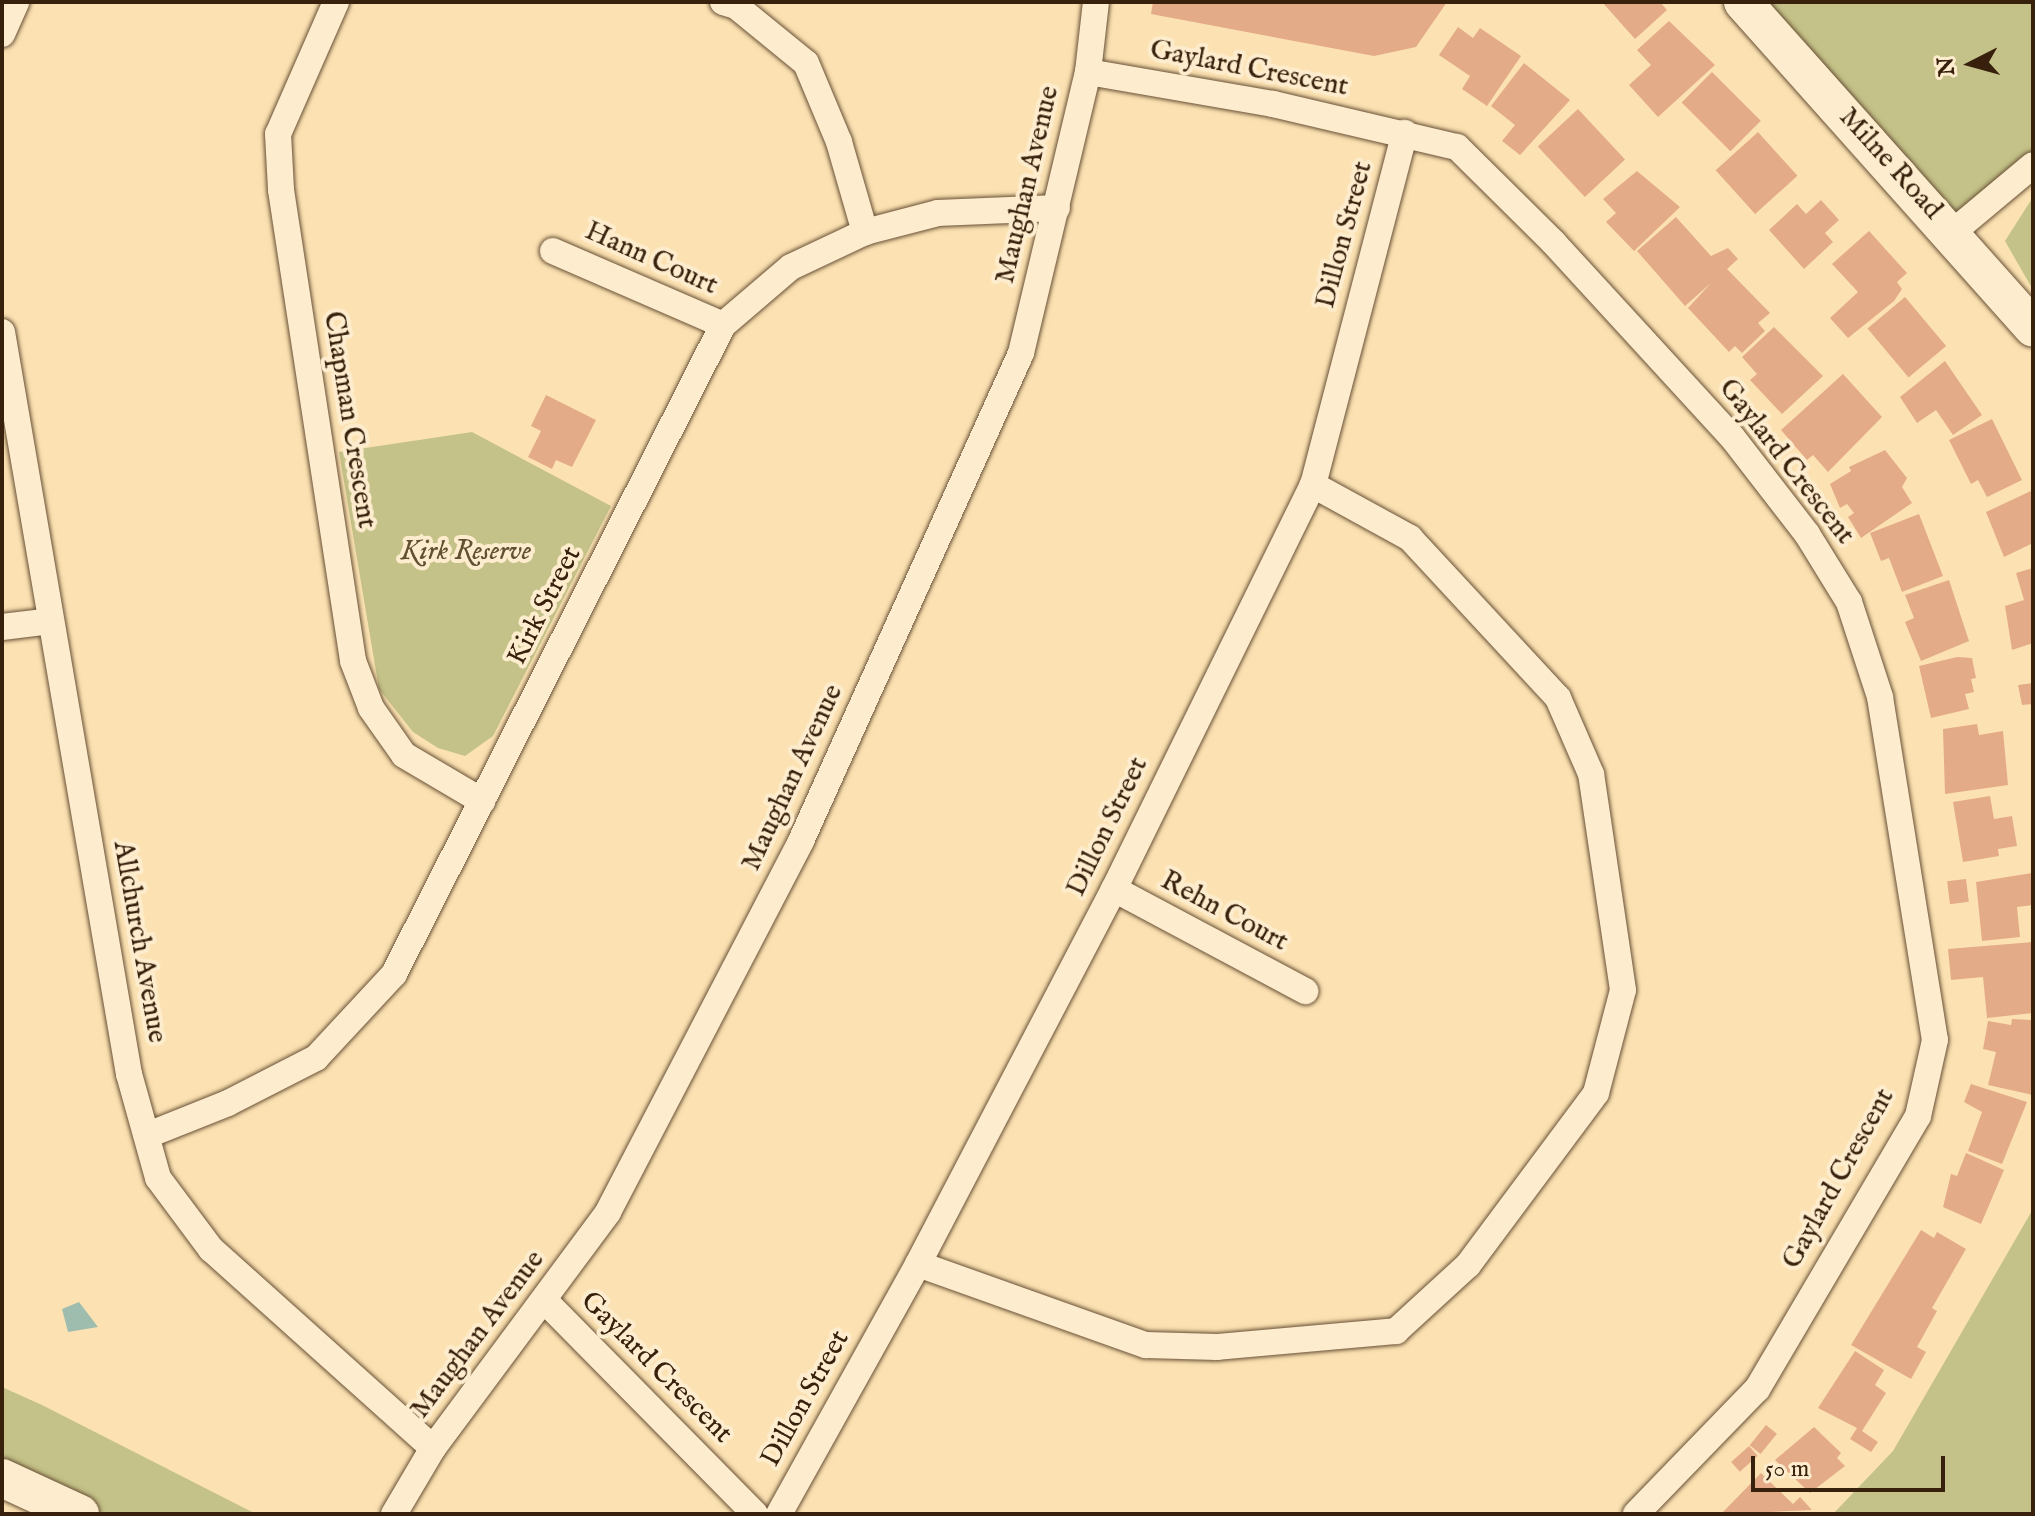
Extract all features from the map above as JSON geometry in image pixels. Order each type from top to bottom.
[{"type":"main road","name":"Milne Road","points":[[1743,2],[1953,232],[2033,328]]},
{"type":"main road","points":[[2,1478],[80,1514]]},
{"type":"street","points":[[2,34],[16,2]]},
{"type":"street","name":"Chapman Crescent","points":[[336,2],[278,134],[281,190],[353,661],[371,708],[404,755],[482,801]]},
{"type":"street","points":[[723,2],[736,6],[806,63],[839,142],[865,232]]},
{"type":"street","name":"Maughan Avenue","points":[[394,1514],[433,1448],[545,1301],[608,1212],[801,841],[1021,353],[1088,72],[1096,2]]},
{"type":"street","name":"Gaylard Crescent","points":[[1088,72],[1405,133],[1457,147],[1554,243],[1732,437],[1807,534],[1849,602],[1880,697],[1935,1040],[1918,1116],[1757,1389],[1636,1514]]},
{"type":"street","name":"Dillon Street","points":[[779,1514],[918,1264],[1114,889],[1313,485],[1405,133]]},
{"type":"street","points":[[1953,232],[2033,165]]},
{"type":"street","name":"Kirk Street","points":[[148,1135],[228,1103],[316,1058],[394,974],[723,325],[791,267],[865,232],[938,213],[1057,208]]},
{"type":"street","name":"Hann Court","points":[[553,251],[723,325]]},
{"type":"street","name":"Allchurch Avenue","points":[[2,332],[129,1074],[158,1178],[211,1249],[433,1448]]},
{"type":"street","points":[[918,1264],[1146,1345],[1217,1347],[1396,1331],[1468,1265],[1596,1093],[1623,990],[1591,774],[1558,698],[1410,538],[1313,485]]},
{"type":"street","points":[[2,627],[51,621]]},
{"type":"street","name":"Rehn Court","points":[[1114,889],[1305,991]]},
{"type":"street","name":"Gaylard Crescent","points":[[545,1301],[755,1514]]},
{"type":"green space","points":[[1743,2],[2033,2],[2033,165],[1953,232]]},
{"type":"green space","points":[[2033,197],[2033,290],[2005,241]]},
{"type":"green space","name":"Kirk Reserve","points":[[472,432],[611,506],[493,736],[465,756],[438,748],[413,732],[379,689],[339,452]]},
{"type":"green space","points":[[2033,1209],[2033,1514],[1833,1514],[1893,1451]]},
{"type":"green space","points":[[2,1387],[256,1514],[105,1514],[2,1464]]},
{"type":"shaded area","points":[[79,1302],[98,1327],[68,1332],[62,1309]]},
{"type":"building","points":[[1153,2],[1447,2],[1416,47],[1374,56],[1151,14]]},
{"type":"building","points":[[1602,2],[1660,2],[1667,10],[1635,39]]},
{"type":"building","points":[[1669,21],[1715,65],[1658,117],[1629,85],[1651,65],[1637,50]]},
{"type":"building","points":[[1458,27],[1473,38],[1480,28],[1521,56],[1487,106],[1462,89],[1470,76],[1439,55]]},
{"type":"building","points":[[1524,63],[1570,100],[1520,155],[1502,141],[1515,125],[1491,106]]},
{"type":"building","points":[[1712,72],[1761,121],[1730,151],[1682,102]]},
{"type":"building","points":[[1578,109],[1625,159],[1585,197],[1538,147]]},
{"type":"building","points":[[1758,132],[1797,176],[1755,214],[1716,170]]},
{"type":"building","points":[[1637,171],[1680,207],[1634,251],[1606,222],[1616,213],[1603,199]]},
{"type":"building","points":[[1821,200],[1839,220],[1825,233],[1833,242],[1804,269],[1769,230],[1797,204],[1806,214]]},
{"type":"building","points":[[1676,217],[1711,256],[1728,248],[1738,259],[1727,269],[1770,313],[1758,323],[1765,331],[1742,353],[1735,346],[1729,352],[1688,308],[1711,283],[1685,306],[1637,251]]},
{"type":"building","points":[[1869,231],[1907,273],[1897,282],[1902,289],[1894,301],[1848,338],[1830,318],[1858,292],[1832,264]]},
{"type":"building","points":[[1905,297],[1946,346],[1909,378],[1867,328]]},
{"type":"building","points":[[1774,327],[1823,376],[1782,414],[1750,380],[1757,374],[1742,357]]},
{"type":"building","points":[[1945,361],[1982,415],[1953,435],[1936,410],[1917,423],[1900,397]]},
{"type":"building","points":[[1843,374],[1882,417],[1828,472],[1813,455],[1807,460],[1781,430]]},
{"type":"building","points":[[546,395],[596,420],[572,467],[556,460],[552,469],[528,457],[541,431],[531,426]]},
{"type":"building","points":[[1992,419],[2022,480],[1987,497],[1978,480],[1971,484],[1949,440]]},
{"type":"building","points":[[1885,450],[1907,478],[1902,487],[1912,503],[1861,538],[1848,517],[1854,513],[1847,504],[1840,508],[1830,484],[1851,471],[1849,467]]},
{"type":"building","points":[[2033,490],[2033,543],[2004,557],[1986,512]]},
{"type":"building","points":[[1919,514],[1943,576],[1902,592],[1889,558],[1881,561],[1870,533]]},
{"type":"building","points":[[2033,568],[2033,643],[2012,650],[2005,606],[2024,600],[2016,573]]},
{"type":"building","points":[[1949,580],[1969,641],[1921,661],[1905,622],[1914,618],[1905,595]]},
{"type":"building","points":[[1957,657],[1972,658],[1976,678],[1971,679],[1974,692],[1965,694],[1969,709],[1931,718],[1919,666]]},
{"type":"building","points":[[2033,683],[2033,704],[2022,705],[2018,685]]},
{"type":"building","points":[[1977,724],[1979,735],[2003,731],[2008,785],[1945,794],[1943,729]]},
{"type":"building","points":[[1990,796],[1994,819],[2012,816],[2017,846],[1998,849],[1999,856],[1963,862],[1953,802]]},
{"type":"building","points":[[2032,873],[2033,905],[2017,907],[2020,937],[1982,941],[1976,882]]},
{"type":"building","points":[[1966,879],[1969,902],[1950,904],[1947,881]]},
{"type":"building","points":[[2033,942],[2033,1013],[1987,1018],[1983,977],[1951,980],[1948,949]]},
{"type":"building","points":[[2012,1019],[2033,1020],[2033,1095],[1988,1085],[1996,1052],[1983,1049],[1988,1021],[2011,1025]]},
{"type":"building","points":[[1971,1084],[2027,1102],[2002,1164],[1968,1151],[1982,1112],[1964,1102]]},
{"type":"building","points":[[1966,1153],[2004,1170],[1981,1224],[1943,1207],[1951,1174],[1957,1176]]},
{"type":"building","points":[[1921,1230],[1934,1238],[1937,1232],[1966,1249],[1932,1308],[1937,1311],[1917,1347],[1926,1352],[1911,1379],[1851,1345]]},
{"type":"building","points":[[1855,1351],[1884,1370],[1875,1385],[1886,1393],[1862,1431],[1878,1442],[1871,1452],[1850,1439],[1857,1428],[1818,1408]]},
{"type":"building","points":[[1766,1425],[1777,1434],[1761,1454],[1750,1445]]},
{"type":"building","points":[[1814,1427],[1841,1453],[1837,1458],[1845,1466],[1810,1493],[1775,1460]]},
{"type":"building","points":[[1749,1446],[1758,1456],[1740,1472],[1731,1462]]},
{"type":"building","points":[[1761,1473],[1793,1504],[1800,1497],[1812,1510],[1721,1514]]}]
